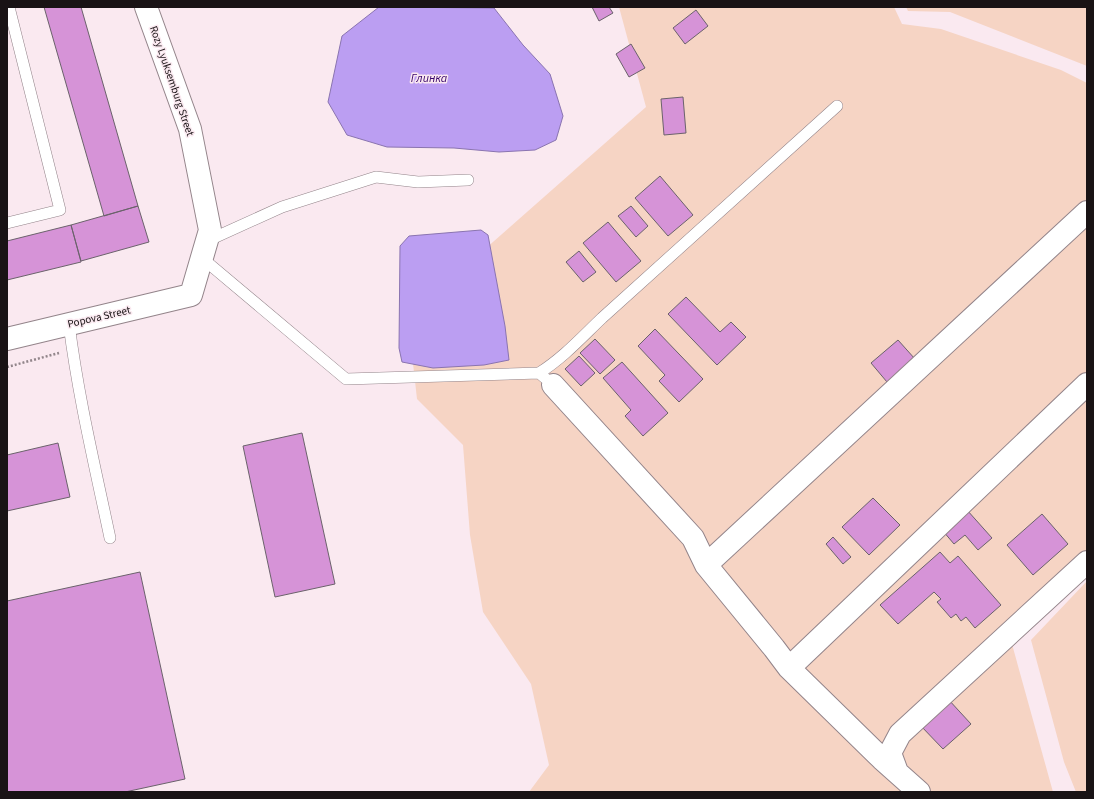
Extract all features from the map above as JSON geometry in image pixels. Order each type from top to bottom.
[{"type":"street","name":"Rozy Lyuksemburg Street","points":[[146,7],[190,129],[210,230],[191,295]]},
{"type":"street","points":[[706,565],[1087,212]]},
{"type":"street","name":"Popova Street","points":[[7,339],[191,295]]},
{"type":"street","points":[[546,379],[693,538],[706,565],[789,668],[897,772],[920,792]]},
{"type":"street","points":[[789,668],[1087,384]]},
{"type":"street","points":[[897,772],[890,753],[900,734],[1087,562]]},
{"type":"lane","points":[[7,223],[60,210],[9,7]]},
{"type":"lane","points":[[468,180],[418,182],[376,177],[282,207],[204,250],[346,379],[546,379],[573,347],[602,318],[837,106]]},
{"type":"lane","points":[[69,324],[89,436],[110,538]]},
{"type":"path","points":[[7,367],[73,350]]},
{"type":"shaded area","points":[[619,7],[894,7],[902,24],[941,29],[1061,70],[1087,83],[1087,558],[1010,637],[1053,792],[529,792],[549,765],[531,684],[483,612],[470,535],[463,445],[417,399],[407,310],[468,264],[646,107]]},
{"type":"shaded area","points":[[906,7],[1087,7],[1087,66],[950,12],[908,11]]},
{"type":"shaded area","points":[[1087,581],[1087,792],[1076,792],[1064,762],[1031,640]]},
{"type":"water","name":"Глинка","points":[[379,7],[494,8],[523,45],[550,74],[563,116],[556,140],[535,150],[499,152],[454,148],[387,147],[347,135],[328,102],[342,36]]},
{"type":"water","points":[[481,230],[488,235],[505,326],[509,360],[484,365],[433,368],[402,362],[399,348],[400,246],[409,236]]},
{"type":"building","points":[[44,7],[81,7],[138,206],[104,216]]},
{"type":"building","points":[[592,7],[609,7],[613,13],[599,21]]},
{"type":"building","points":[[696,10],[708,26],[685,44],[673,28]]},
{"type":"building","points":[[631,44],[645,68],[629,77],[616,54]]},
{"type":"building","points":[[683,97],[686,133],[664,135],[661,99]]},
{"type":"building","points":[[660,176],[693,215],[668,236],[635,198]]},
{"type":"building","points":[[138,206],[149,242],[81,261],[71,225]]},
{"type":"building","points":[[631,206],[648,226],[636,237],[618,216]]},
{"type":"building","points":[[608,222],[641,261],[616,282],[583,243]]},
{"type":"building","points":[[71,225],[81,262],[7,280],[7,241]]},
{"type":"building","points":[[579,251],[596,272],[583,282],[566,262]]},
{"type":"building","points":[[686,297],[720,332],[731,322],[746,337],[717,365],[668,314]]},
{"type":"building","points":[[655,329],[703,379],[679,402],[659,381],[665,375],[638,346]]},
{"type":"building","points":[[595,339],[615,360],[600,374],[580,353]]},
{"type":"building","points":[[898,340],[915,359],[887,382],[871,363]]},
{"type":"building","points":[[579,356],[595,373],[581,386],[565,369]]},
{"type":"building","points":[[622,362],[668,413],[643,436],[625,416],[631,410],[603,378]]},
{"type":"building","points":[[302,433],[335,584],[275,597],[243,446]]},
{"type":"building","points":[[58,443],[70,497],[7,511],[7,455]]},
{"type":"building","points":[[873,498],[900,525],[869,555],[842,527]]},
{"type":"building","points":[[967,510],[992,538],[978,550],[965,535],[954,544],[943,531]]},
{"type":"building","points":[[1042,514],[1068,544],[1033,575],[1007,545]]},
{"type":"building","points":[[833,537],[851,557],[843,564],[826,544]]},
{"type":"building","points":[[940,552],[950,563],[958,556],[1001,605],[975,628],[966,617],[961,621],[956,614],[951,618],[937,602],[941,599],[934,592],[898,624],[880,605]]},
{"type":"building","points":[[140,572],[185,779],[125,792],[7,792],[7,601]]},
{"type":"building","points":[[948,699],[971,724],[943,749],[920,725]]}]
